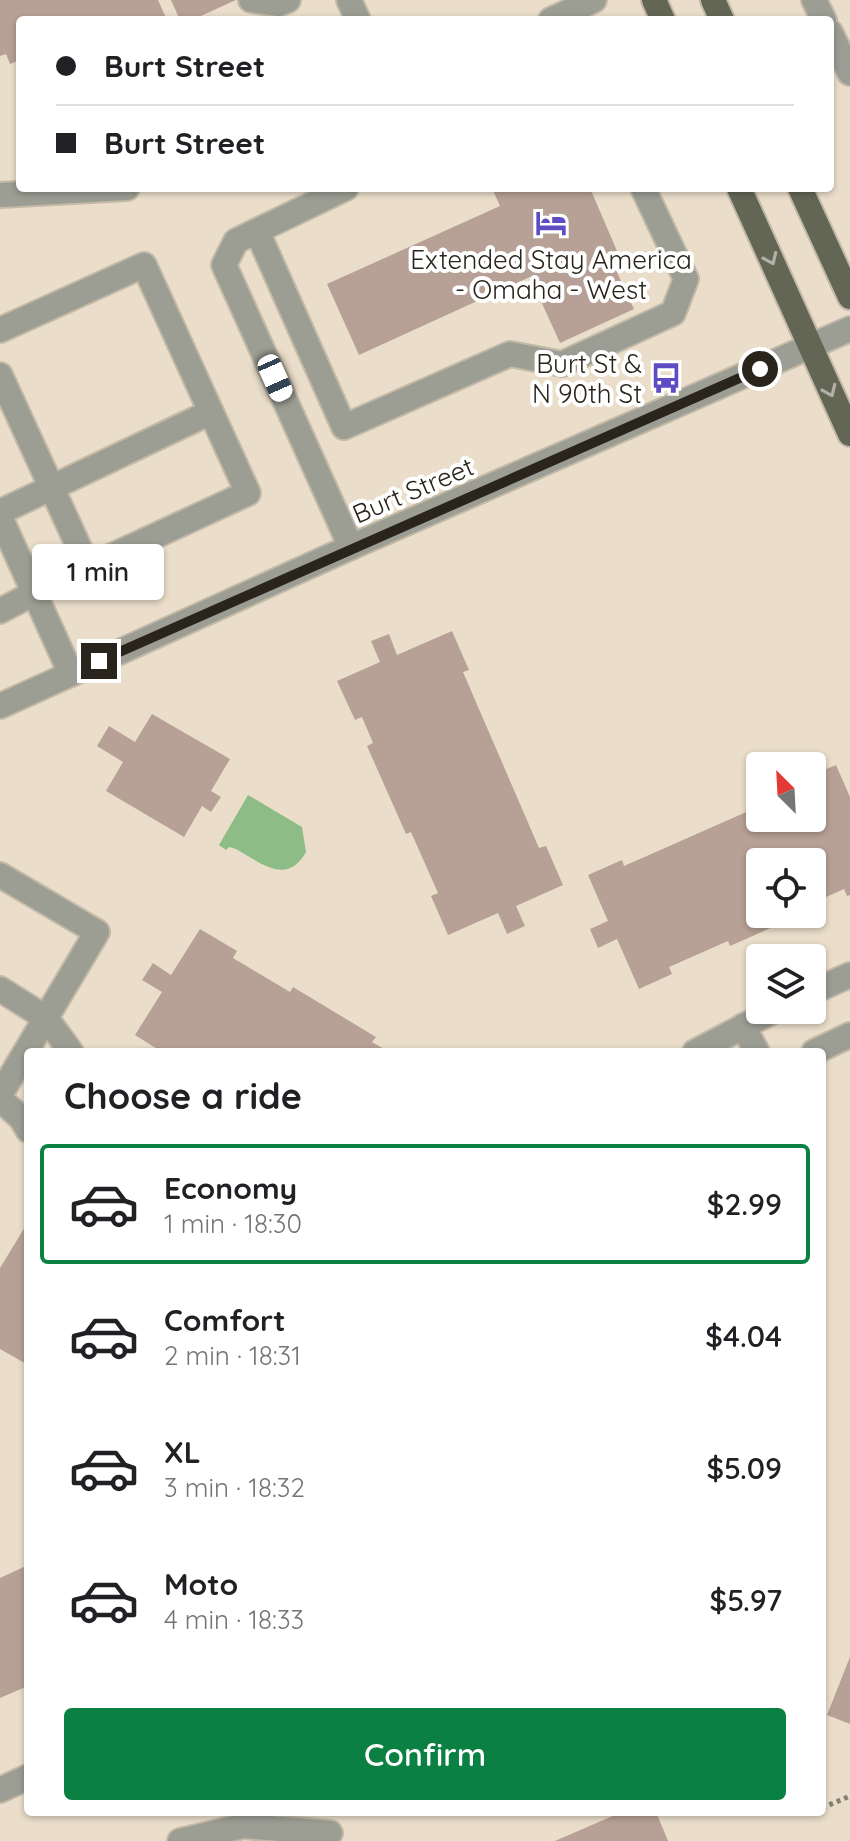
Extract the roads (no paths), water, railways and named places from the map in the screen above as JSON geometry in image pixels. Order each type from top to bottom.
[{"type":"main road","points":[[741,192],[850,434]]},
{"type":"main road","points":[[802,192],[850,297]]},
{"type":"street","points":[[251,0],[278,4],[288,0]]},
{"type":"street","points":[[564,16],[594,0]]},
{"type":"street","points":[[834,39],[847,62]]},
{"type":"street","points":[[0,195],[54,192]]},
{"type":"street","points":[[338,192],[236,241],[224,265],[351,547]]},
{"type":"street","points":[[257,231],[344,427],[510,354],[562,364],[673,313],[686,279],[645,192]]},
{"type":"street","points":[[0,330],[144,265],[248,493],[88,567],[0,375]]},
{"type":"street","name":"Burt Street","points":[[0,706],[351,547],[850,329]]},
{"type":"street","points":[[71,674],[0,514],[211,412]]},
{"type":"street","points":[[0,611],[34,593]]},
{"type":"street","points":[[0,875],[97,932],[29,1048]]},
{"type":"street","points":[[826,986],[850,975]]},
{"type":"street","points":[[0,989],[46,1018],[68,1048]]},
{"type":"street","points":[[702,1048],[747,1024]]},
{"type":"street","points":[[743,1026],[755,1048]]},
{"type":"street","points":[[822,1048],[850,1035]]},
{"type":"street","points":[[24,1056],[0,1097],[24,1123]]},
{"type":"street","points":[[0,1790],[24,1779]]},
{"type":"street","points":[[180,1841],[209,1831],[273,1826],[330,1829]]},
{"type":"place","name":"Extended Stay America - Omaha - West","points":[[551,223]]},
{"type":"place","name":"Burt St & N 90th St","points":[[666,378]]}]
